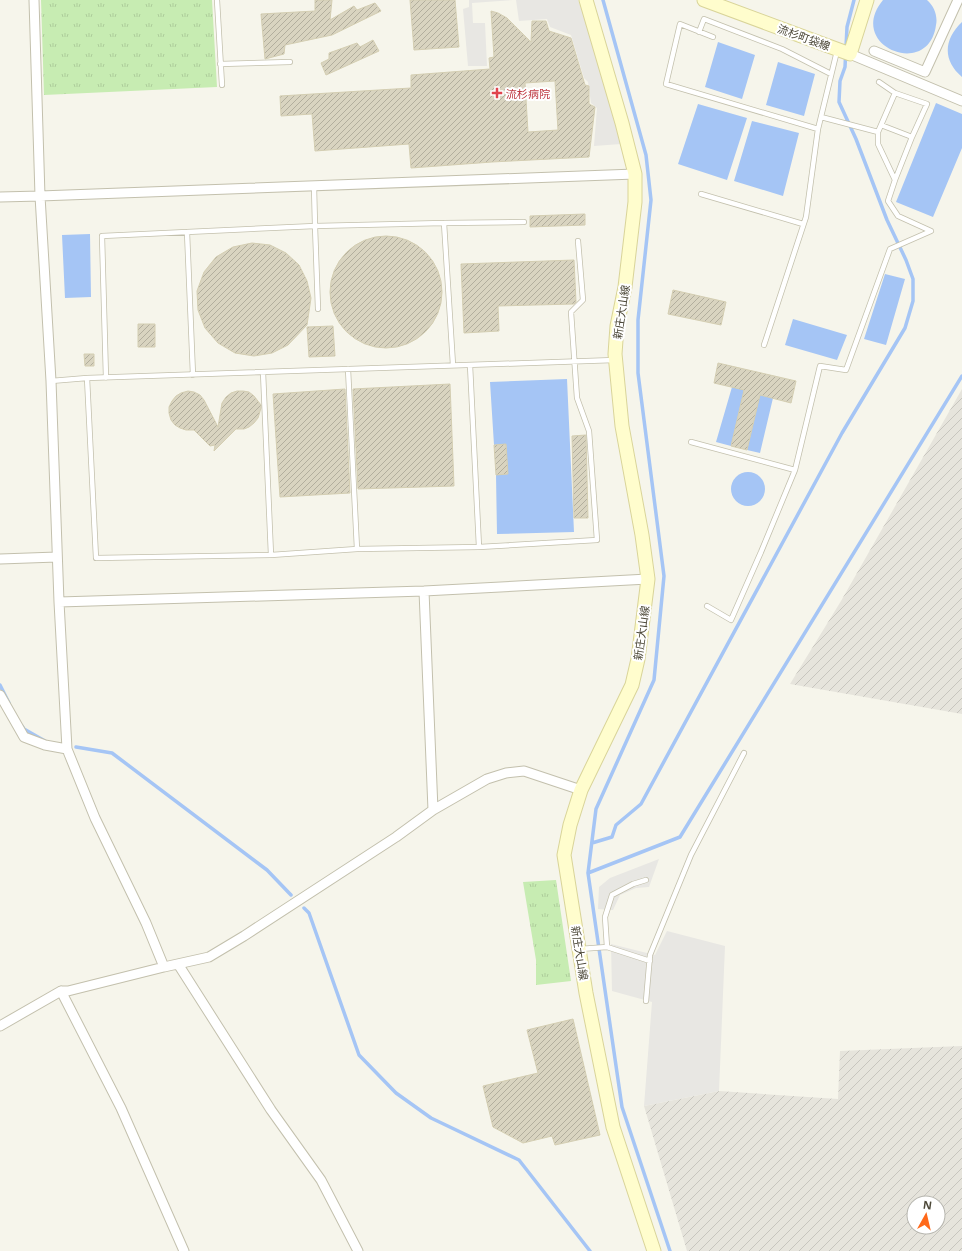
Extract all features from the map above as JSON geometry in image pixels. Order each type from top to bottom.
[{"type":"main road","name":"新庄大山線","points":[[586,0],[622,123],[635,174],[635,202],[625,288],[618,326],[615,360],[622,426],[642,535],[648,579],[638,659],[632,685],[581,790],[570,825],[564,855],[586,993],[613,1127],[654,1251]]},
{"type":"main road","name":"流杉町袋線","points":[[704,0],[850,54]]},
{"type":"main road","points":[[850,54],[867,0]]},
{"type":"street","points":[[34,0],[40,196],[51,381],[57,557],[67,749],[95,818],[146,923],[164,967]]},
{"type":"street","points":[[874,51],[925,72],[958,0]]},
{"type":"street","points":[[850,54],[962,101]]},
{"type":"street","points":[[0,197],[635,174]]},
{"type":"street","points":[[0,559],[57,557]]},
{"type":"street","points":[[59,602],[424,591],[648,579]]},
{"type":"street","points":[[424,591],[434,810]]},
{"type":"street","points":[[0,695],[24,737],[45,745],[67,749]]},
{"type":"street","points":[[0,1026],[61,991],[68,991],[209,957],[244,936],[434,810],[487,779],[506,773],[524,772],[581,790]]},
{"type":"street","points":[[178,964],[271,1110],[321,1180],[358,1251]]},
{"type":"street","points":[[61,991],[121,1108],[184,1251]]},
{"type":"lane","points":[[216,0],[222,85]]},
{"type":"lane","points":[[699,32],[704,19],[782,49],[831,74]]},
{"type":"lane","points":[[713,37],[680,24],[666,84],[818,129]]},
{"type":"lane","points":[[764,345],[806,217],[818,129],[837,50]]},
{"type":"lane","points":[[220,64],[290,62]]},
{"type":"lane","points":[[707,606],[731,620],[795,470],[820,366],[846,370],[890,249],[931,230],[898,216],[888,201],[912,137],[927,104],[895,93],[879,82]]},
{"type":"lane","points":[[895,93],[878,132],[878,144],[895,180]]},
{"type":"lane","points":[[821,117],[878,132]]},
{"type":"lane","points":[[881,125],[912,137]]},
{"type":"lane","points":[[314,186],[318,309]]},
{"type":"lane","points":[[701,194],[803,224]]},
{"type":"lane","points":[[444,222],[453,365]]},
{"type":"lane","points":[[106,378],[102,236],[315,226],[444,222],[524,222]]},
{"type":"lane","points":[[187,232],[193,375]]},
{"type":"lane","points":[[87,378],[96,558],[271,555],[357,549],[479,547],[597,540],[589,431],[577,398],[571,312],[583,300],[578,241]]},
{"type":"lane","points":[[51,381],[87,378],[615,360]]},
{"type":"lane","points":[[470,365],[479,547]]},
{"type":"lane","points":[[348,369],[357,549]]},
{"type":"lane","points":[[263,372],[271,555]]},
{"type":"lane","points":[[691,442],[795,470]]},
{"type":"lane","points":[[646,1001],[650,955],[691,855],[744,753]]},
{"type":"lane","points":[[607,947],[605,917],[612,896],[632,884],[646,880]]},
{"type":"lane","points":[[580,949],[607,947],[650,961]]},
{"type":"shaded area","points":[[469,0],[513,0],[472,3],[473,23],[485,23],[487,66],[468,66],[463,9],[469,7]]},
{"type":"shaded area","points":[[516,0],[578,0],[591,35],[621,144],[594,146],[597,108],[591,103],[588,82],[584,78],[571,35],[550,27],[547,19],[519,21]]},
{"type":"shaded area","points":[[962,389],[962,714],[790,684],[841,601]]},
{"type":"shaded area","points":[[659,859],[649,887],[636,888],[620,895],[613,910],[598,909],[599,887],[610,878]]},
{"type":"shaded area","points":[[667,931],[725,946],[719,1091],[644,1106],[652,1002],[612,991],[611,944],[655,955]]},
{"type":"shaded area","points":[[962,1046],[962,1251],[687,1251],[644,1106],[719,1091],[838,1099],[840,1051]]},
{"type":"green space","points":[[41,0],[212,0],[217,87],[44,95]]},
{"type":"green space","points":[[556,880],[571,981],[536,985],[536,960],[523,882]]},
{"type":"water","points":[[883,0],[927,0],[936,15],[936,25],[930,42],[919,51],[906,53],[893,50],[881,43],[874,31],[874,17]]},
{"type":"water","points":[[962,22],[962,77],[951,64],[948,57],[948,50],[952,35]]},
{"type":"water","points":[[718,42],[755,55],[742,99],[705,87]]},
{"type":"water","points":[[778,62],[815,74],[804,116],[766,105]]},
{"type":"water","points":[[936,103],[962,114],[962,148],[933,217],[896,202]]},
{"type":"water","points":[[698,104],[747,118],[727,180],[678,164]]},
{"type":"water","points":[[752,121],[799,133],[783,196],[734,181]]},
{"type":"water","points":[[90,234],[91,297],[65,298],[62,235]]},
{"type":"water","points":[[885,274],[905,279],[886,345],[864,339]]},
{"type":"water","points":[[793,319],[847,335],[837,360],[785,345]]},
{"type":"water","points":[[567,379],[574,532],[497,534],[496,475],[508,474],[506,444],[494,445],[490,382]]},
{"type":"water","points":[[732,387],[744,390],[731,446],[716,442]]},
{"type":"water","points":[[760,395],[773,398],[760,453],[747,450]]},
{"type":"water","points":[[748,472],[760,477],[765,489],[760,501],[748,506],[736,501],[731,489],[736,477]]},
{"type":"building","points":[[315,0],[332,0],[330,20],[354,6],[357,10],[375,3],[381,11],[332,35],[285,45],[284,54],[265,59],[261,14],[315,11]]},
{"type":"building","points":[[410,0],[455,0],[459,47],[414,50]]},
{"type":"building","points":[[491,11],[507,18],[531,42],[532,21],[546,21],[549,31],[571,38],[585,85],[589,86],[589,104],[595,107],[589,157],[411,168],[409,144],[315,151],[312,114],[281,116],[280,96],[411,88],[411,75],[490,69],[489,58],[494,57]],"holes":[[[555,81],[558,130],[528,132],[525,83]]]},
{"type":"building","points":[[373,40],[379,51],[326,75],[321,63],[329,59],[329,53],[357,43],[360,47]]},
{"type":"building","points":[[585,214],[585,225],[530,227],[530,216]]},
{"type":"building","points":[[386,236],[408,240],[426,252],[438,270],[442,292],[438,314],[426,332],[408,344],[386,348],[364,344],[346,332],[334,314],[330,292],[334,270],[346,252],[364,240]]},
{"type":"building","points":[[252,243],[270,245],[286,253],[299,265],[307,281],[311,298],[307,325],[288,345],[272,353],[254,356],[235,353],[218,343],[205,328],[198,310],[197,291],[204,272],[216,257],[233,247]]},
{"type":"building","points":[[574,260],[576,302],[574,304],[498,306],[499,331],[464,333],[461,264]]},
{"type":"building","points":[[673,290],[726,302],[721,325],[668,314]]},
{"type":"building","points":[[138,324],[155,324],[155,347],[138,347]]},
{"type":"building","points":[[333,326],[335,356],[309,357],[307,327]]},
{"type":"building","points":[[84,354],[94,354],[94,366],[85,366]]},
{"type":"building","points":[[718,363],[796,381],[791,403],[760,395],[747,450],[731,446],[744,390],[714,383]]},
{"type":"building","points":[[450,384],[454,486],[358,489],[353,389]]},
{"type":"building","points":[[345,389],[350,493],[280,497],[273,394]]},
{"type":"building","points":[[188,391],[200,395],[218,427],[222,403],[231,393],[237,391],[249,392],[261,405],[258,418],[249,427],[244,429],[236,429],[214,451],[215,445],[210,446],[194,430],[180,428],[171,420],[169,407],[172,401],[176,396]]},
{"type":"building","points":[[586,435],[588,518],[574,518],[572,436]]},
{"type":"building","points":[[506,444],[508,474],[496,475],[494,445]]},
{"type":"building","points":[[573,1019],[600,1135],[555,1145],[552,1136],[523,1143],[493,1127],[483,1086],[538,1073],[527,1030]]},
{"type":"waterway","points":[[603,0],[646,155],[651,200],[638,320],[638,373],[664,576],[654,680],[596,809],[588,873],[622,1107],[670,1251]]},
{"type":"waterway","points":[[592,843],[612,837],[616,825],[641,804],[842,433],[905,328],[913,301],[913,279],[906,260],[887,220],[856,139],[839,102],[840,81],[845,67],[847,27],[854,0]]},
{"type":"waterway","points":[[588,873],[680,837],[962,376]]},
{"type":"waterway","points":[[0,685],[9,703]]},
{"type":"waterway","points":[[22,726],[24,729],[45,741]]},
{"type":"waterway","points":[[76,747],[112,753],[267,870],[291,895]]},
{"type":"waterway","points":[[304,908],[309,913],[359,1055],[396,1093],[431,1118],[519,1160],[590,1251]]},
{"type":"place","name":"流杉病院","points":[[497,93]]}]
